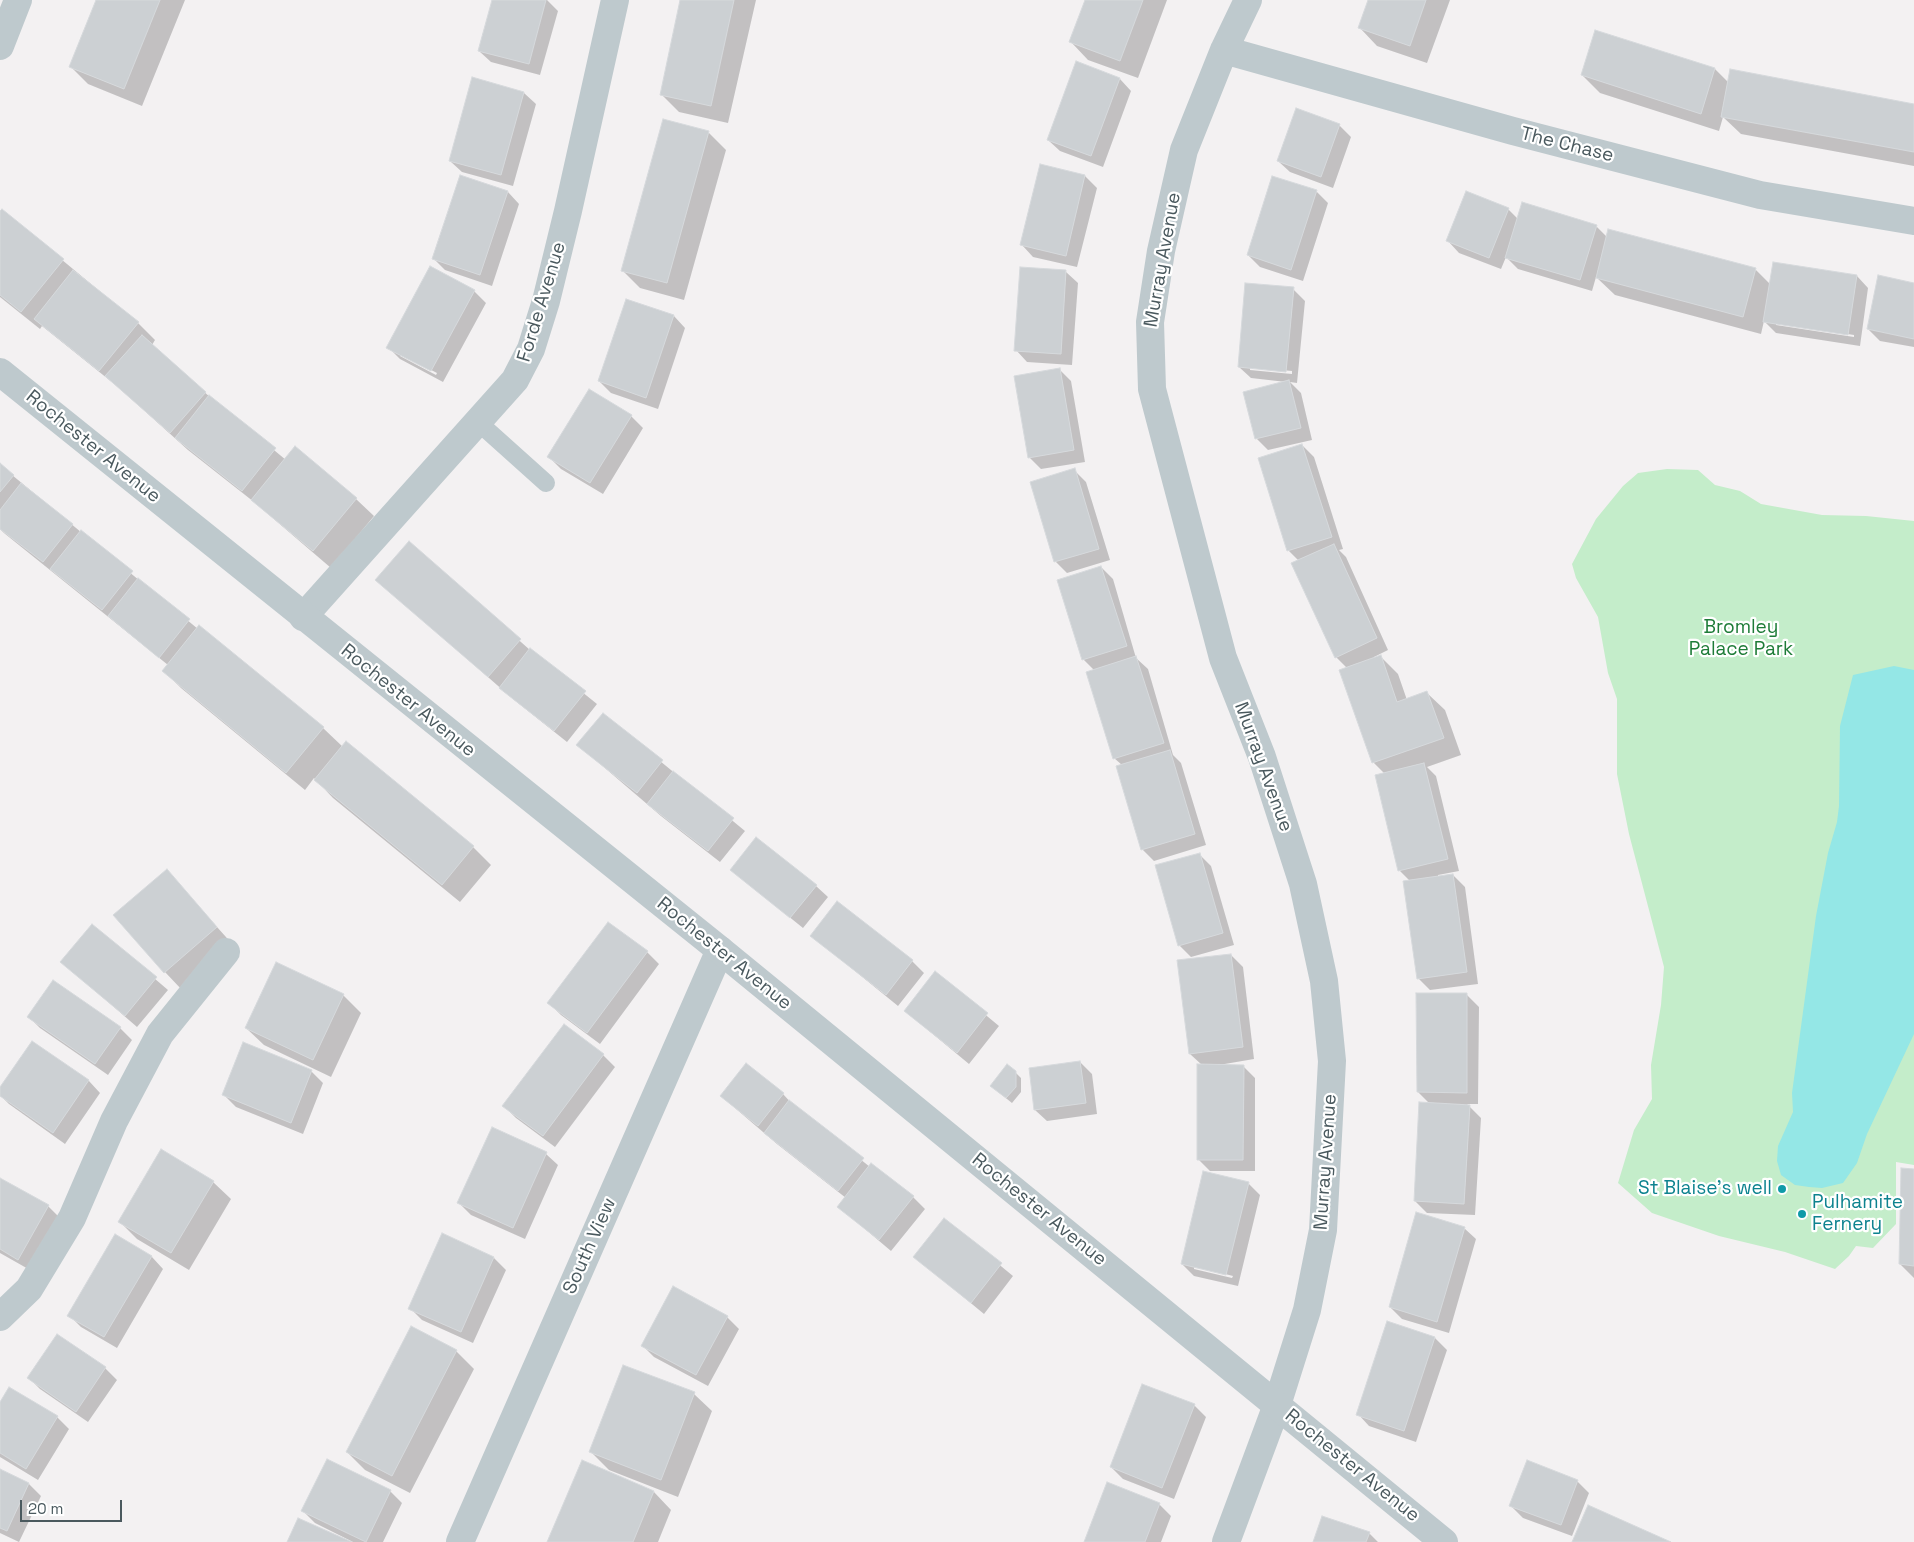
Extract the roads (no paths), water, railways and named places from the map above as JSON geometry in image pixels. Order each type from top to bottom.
[{"type":"street","points":[[0,46],[18,0]]},
{"type":"street","name":"Forde Avenue","points":[[303,617],[515,380],[536,333],[568,211],[615,0]]},
{"type":"street","name":"Murray Avenue","points":[[1226,1542],[1277,1405],[1307,1310],[1324,1230],[1332,1061],[1324,981],[1303,884],[1262,757],[1223,658],[1152,389],[1150,322],[1162,252],[1184,150],[1224,50],[1248,0]]},
{"type":"street","name":"The Chase","points":[[1224,50],[1513,131],[1760,195],[1914,221]]},
{"type":"street","name":"Rochester Avenue","points":[[0,372],[720,950],[1444,1542]]},
{"type":"street","name":"South View","points":[[460,1542],[720,950]]},
{"type":"street","points":[[0,1317],[29,1289],[72,1218],[114,1121],[160,1034],[226,952]]},
{"type":"lane","points":[[478,422],[546,483]]},
{"type":"water","points":[[1894,666],[1914,670],[1914,1034],[1867,1134],[1857,1163],[1843,1183],[1822,1188],[1795,1185],[1781,1175],[1777,1161],[1778,1146],[1793,1112],[1792,1093],[1816,916],[1828,853],[1837,822],[1840,726],[1853,675]]},
{"type":"place","name":"St Blaise's well","points":[[1782,1189]]},
{"type":"place","name":"Pulhamite Fernery","points":[[1802,1214]]},
{"type":"park label","name":"Bromley Palace Park","points":[[1741,639]]}]
